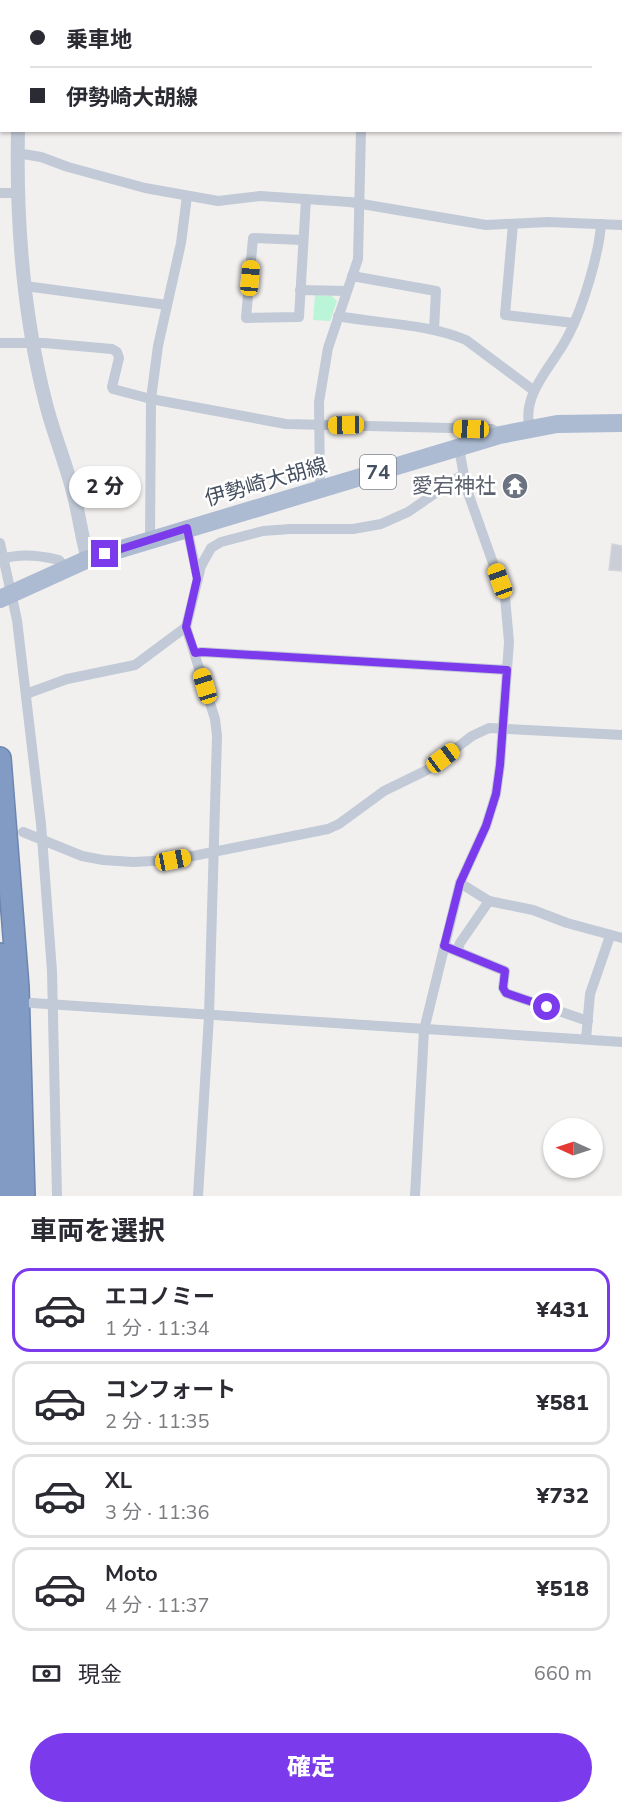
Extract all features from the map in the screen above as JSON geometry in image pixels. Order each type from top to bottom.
[{"type":"highway","points":[[0,758],[18,987],[24,1196]]},
{"type":"highway","points":[[0,954],[8,1196]]},
{"type":"main road","name":"伊勢崎大胡線","points":[[6,596],[88,559],[500,435],[571,423],[622,423]]},
{"type":"street","points":[[18,132],[18,193],[25,286],[33,345],[46,404],[76,501],[79,530],[88,559]]},
{"type":"street","points":[[320,489],[318,425],[324,369],[338,316],[357,259],[361,132]]},
{"type":"street","points":[[17,153],[40,157],[145,188],[223,201],[260,196],[306,199],[358,204],[486,225],[622,225]]},
{"type":"street","points":[[0,193],[18,193]]},
{"type":"street","points":[[150,539],[151,399],[158,346],[181,243],[188,196]]},
{"type":"street","points":[[302,240],[253,238],[246,318],[299,317],[306,199]]},
{"type":"street","points":[[513,224],[505,315],[574,323]]},
{"type":"street","points":[[530,429],[528,420],[533,390],[557,356],[574,323],[585,292],[601,224]]},
{"type":"street","points":[[352,276],[436,291],[434,330]]},
{"type":"street","points":[[25,286],[167,305]]},
{"type":"street","points":[[300,290],[346,291]]},
{"type":"street","points":[[338,316],[434,330],[466,340],[533,390]]},
{"type":"street","points":[[0,343],[33,345],[44,343],[115,350],[119,358],[112,387],[151,399],[286,424],[492,429],[500,435]]},
{"type":"street","points":[[416,1196],[424,1030],[460,883],[491,811],[499,778],[507,670],[509,630],[505,597],[463,474],[459,448]]},
{"type":"street","points":[[198,1196],[209,1016],[217,727],[186,627],[204,558],[216,544],[271,530],[353,529],[381,524],[408,512],[463,474]]},
{"type":"street","points":[[187,528],[197,579]]},
{"type":"street","points":[[0,543],[6,596],[26,694],[42,840],[53,1005],[57,1196]]},
{"type":"street","points":[[3,559],[46,558],[59,560],[64,568]]},
{"type":"street","points":[[26,694],[67,679],[135,664],[186,627]]},
{"type":"street","points":[[195,653],[507,670]]},
{"type":"street","points":[[23,832],[82,856],[114,861],[160,861],[339,825],[384,791],[427,770],[472,736],[489,728],[622,735]]},
{"type":"street","points":[[460,883],[489,901],[533,910],[622,938]]},
{"type":"street","points":[[457,951],[489,901]]},
{"type":"street","points":[[586,1040],[590,994],[610,936]]},
{"type":"street","points":[[444,946],[505,971],[503,988],[506,993],[588,1021]]},
{"type":"street","points":[[32,1003],[622,1042]]},
{"type":"green space","points":[[315,295],[332,296],[337,301],[330,321],[313,320]]},
{"type":"building","name":"愛宕神社","points":[[512,475],[522,478],[518,497],[508,494]]},
{"type":"building","points":[[612,544],[622,546],[622,571],[609,570]]},
{"type":"place","name":"愛宕神社","points":[[515,486]]},
{"type":"route","points":[[105,554],[187,528],[197,579],[186,631],[195,653],[507,670],[496,794],[486,826],[460,883],[444,946],[505,971],[503,988],[506,993],[547,1007]]}]
